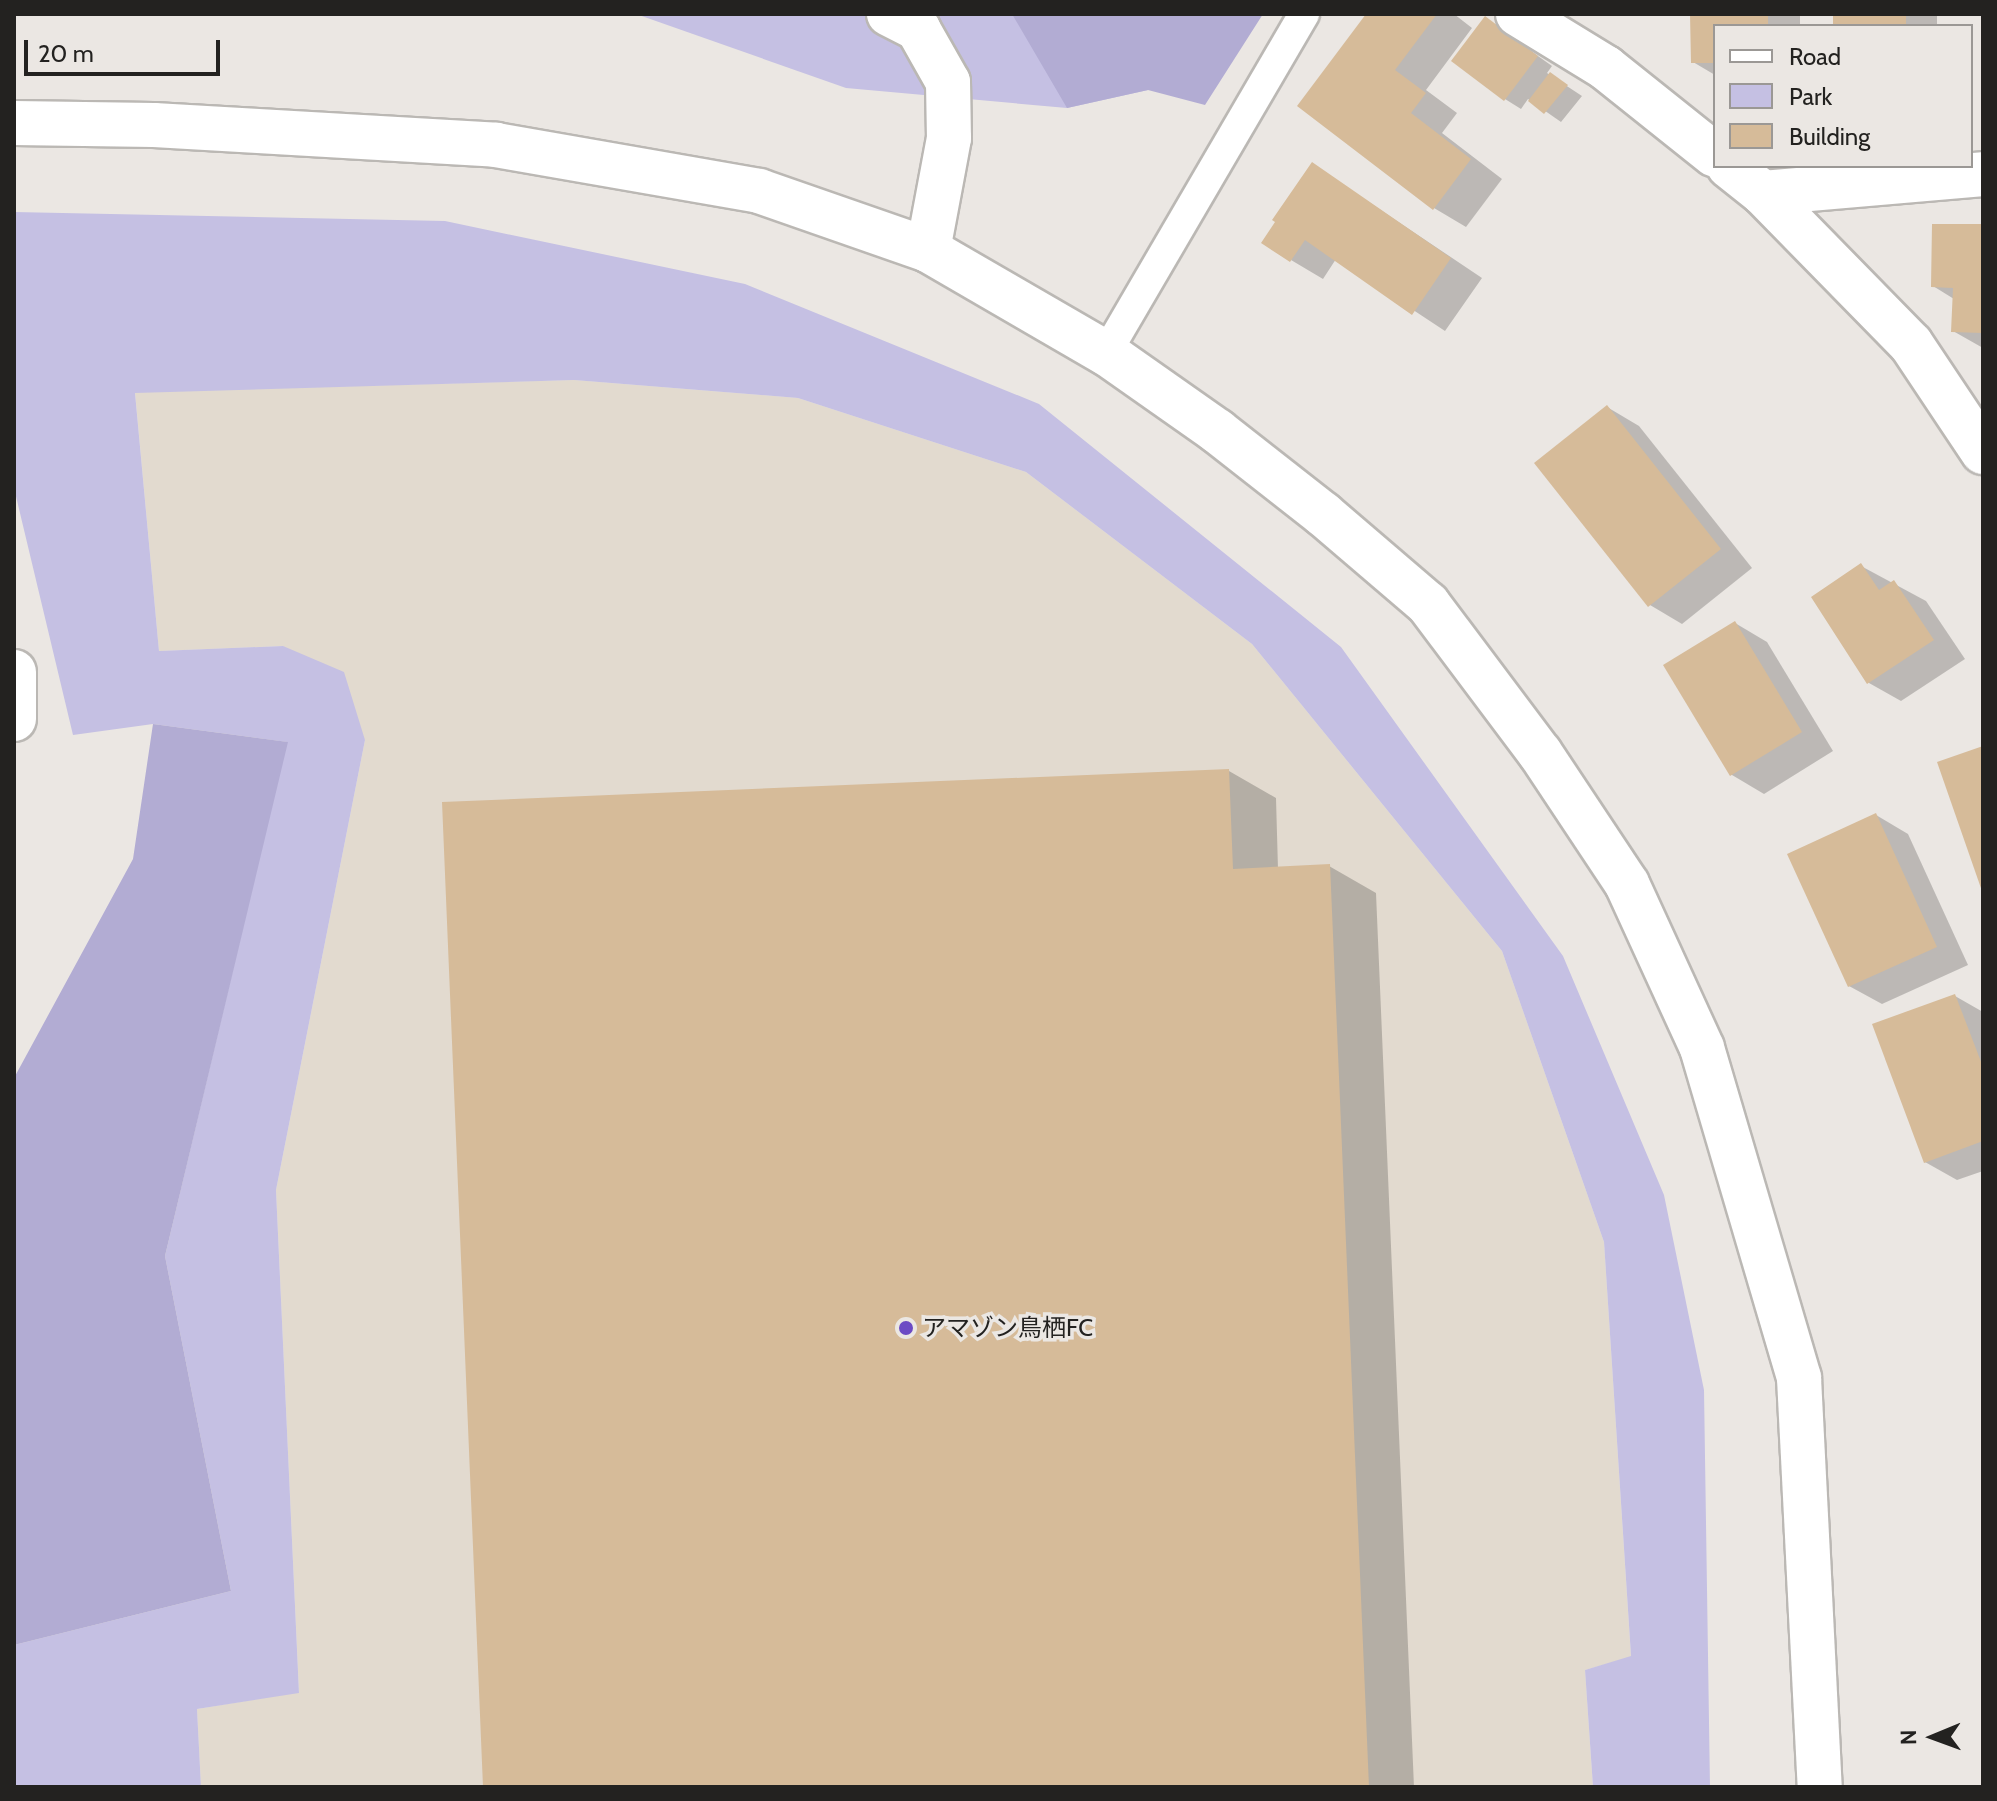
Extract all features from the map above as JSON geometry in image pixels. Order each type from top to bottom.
[{"type":"street","points":[[889,14],[918,29],[948,82],[949,138],[928,250]]},
{"type":"street","points":[[1518,14],[1606,68],[1713,153]]},
{"type":"street","points":[[14,123],[154,125],[496,145],[759,191],[928,250],[1106,353],[1252,459],[1428,604],[1540,753],[1627,884],[1702,1048],[1799,1378],[1820,1787]]},
{"type":"street","points":[[1732,168],[1763,193],[1911,344],[1983,452]]},
{"type":"street","points":[[1763,193],[1983,174]]},
{"type":"street","points":[[14,672],[17,693],[14,719]]},
{"type":"lane","points":[[1106,353],[1304,14]]},
{"type":"shaded area","points":[[1012,14],[1263,14],[1205,105],[1148,90],[1067,108]]},
{"type":"shaded area","points":[[574,380],[798,398],[1026,472],[1252,644],[1502,951],[1604,1242],[1631,1657],[1585,1670],[1593,1787],[201,1787],[197,1709],[299,1692],[276,1190],[365,740],[283,646],[159,651],[135,392]]},
{"type":"shaded area","points":[[153,724],[288,742],[165,1256],[231,1591],[14,1645],[14,1078],[133,859]]},
{"type":"green space","points":[[636,14],[1128,14],[1148,90],[1067,108],[846,88]]},
{"type":"green space","points":[[14,212],[445,221],[745,284],[1039,404],[1341,647],[1563,956],[1664,1195],[1704,1390],[1710,1787],[1593,1787],[1585,1670],[1631,1656],[1604,1242],[1502,951],[1252,644],[1026,472],[798,398],[574,380],[135,393],[159,651],[283,646],[344,672],[365,740],[276,1190],[299,1693],[197,1709],[201,1787],[14,1787],[14,1645],[231,1591],[165,1256],[287,742],[153,724],[73,735],[14,488]]},
{"type":"building","points":[[1366,14],[1437,14],[1395,70],[1426,93],[1411,113],[1471,159],[1433,210],[1297,106]]},
{"type":"building","points":[[1690,14],[1768,14],[1768,24],[1713,24],[1713,63],[1691,63]]},
{"type":"building","points":[[1833,14],[1906,14],[1906,24],[1833,24]]},
{"type":"building","points":[[1485,16],[1538,56],[1504,101],[1451,61]]},
{"type":"building","points":[[1550,72],[1568,85],[1544,114],[1528,101]]},
{"type":"building","points":[[1312,162],[1451,258],[1412,315],[1305,240],[1290,262],[1261,243],[1275,222],[1272,220]]},
{"type":"building","points":[[1932,224],[1983,224],[1983,333],[1951,332],[1953,288],[1931,287]]},
{"type":"building","points":[[1607,405],[1721,549],[1648,607],[1534,463]]},
{"type":"building","points":[[1861,563],[1879,590],[1894,580],[1934,640],[1867,684],[1811,597]]},
{"type":"building","points":[[1735,621],[1802,732],[1730,776],[1663,665]]},
{"type":"building","points":[[1983,746],[1983,894],[1937,762]]},
{"type":"building","name":"アマゾン鳥栖FC","points":[[1229,769],[1233,869],[1330,864],[1369,1787],[483,1787],[442,802]]},
{"type":"building","points":[[1876,813],[1937,947],[1848,987],[1787,854]]},
{"type":"building","points":[[1955,994],[1983,1067],[1983,1141],[1924,1163],[1872,1024]]},
{"type":"place","name":"アマゾン鳥栖FC","points":[[906,1328]]}]
